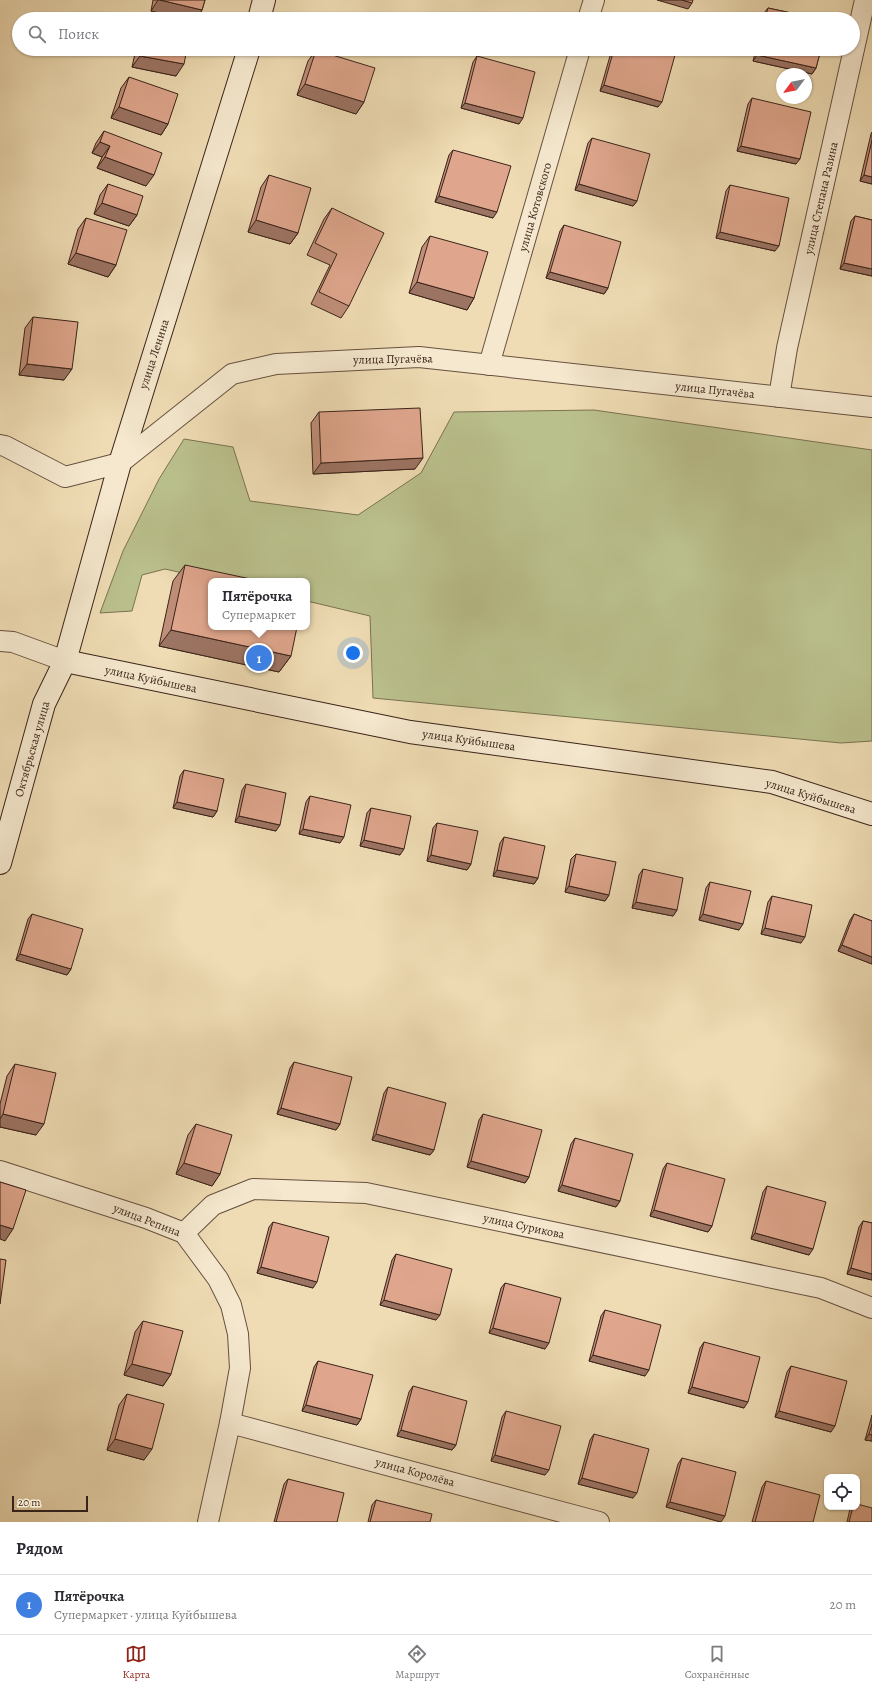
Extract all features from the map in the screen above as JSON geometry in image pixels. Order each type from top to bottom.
[{"type":"main road","points":[[260,12],[264,0]]},
{"type":"main road","name":"улица Ленина","points":[[65,661],[120,462],[247,56]]},
{"type":"main road","name":"улица Куйбышева","points":[[65,661],[410,732],[772,782],[872,814]]},
{"type":"main road","name":"Октябрьская улица","points":[[0,863],[44,704],[65,661]]},
{"type":"street","points":[[590,12],[594,0]]},
{"type":"street","name":"улица Степана Разина","points":[[860,22],[865,0]]},
{"type":"street","name":"улица Котовского","points":[[488,365],[578,56]]},
{"type":"street","name":"улица Степана Разина","points":[[778,397],[787,348],[852,56]]},
{"type":"street","name":"улица Пугачёва","points":[[0,445],[5,446],[65,477],[120,462],[232,374],[276,364],[419,357],[872,407]]},
{"type":"street","points":[[0,641],[13,642],[65,661]]},
{"type":"street","name":"улица Репина","points":[[0,1171],[146,1218],[184,1233],[218,1279],[231,1305],[238,1334],[240,1368],[230,1423],[208,1522]]},
{"type":"street","name":"улица Сурикова","points":[[184,1233],[213,1205],[253,1189],[366,1193],[821,1288],[872,1308]]},
{"type":"street","name":"улица Королёва","points":[[230,1423],[599,1522]]},
{"type":"green space","points":[[594,410],[872,450],[872,741],[841,743],[373,698],[370,616],[310,602],[310,578],[208,579],[165,569],[142,575],[132,611],[100,613],[123,551],[159,479],[184,439],[233,447],[250,501],[358,515],[421,473],[454,412]]},
{"type":"building","points":[[160,0],[205,0],[202,10]]},
{"type":"building","points":[[682,0],[693,0],[692,3]]},
{"type":"building","points":[[768,8],[787,12],[767,12]]},
{"type":"building","points":[[140,56],[186,56],[184,64]]},
{"type":"building","points":[[314,56],[336,56],[375,68],[364,102],[305,84]]},
{"type":"building","points":[[477,56],[535,72],[523,118],[465,103]]},
{"type":"building","points":[[612,56],[675,56],[662,102],[604,85]]},
{"type":"building","points":[[762,56],[819,56],[816,68]]},
{"type":"building","points":[[129,77],[178,94],[168,124],[119,107]]},
{"type":"building","points":[[752,98],[811,112],[800,159],[741,146]]},
{"type":"building","points":[[104,131],[162,153],[154,175],[105,157],[110,146],[100,142]]},
{"type":"building","points":[[592,138],[650,154],[637,201],[579,184]]},
{"type":"building","points":[[872,140],[872,177],[864,175]]},
{"type":"building","points":[[453,150],[511,166],[497,212],[439,196]]},
{"type":"building","points":[[269,175],[311,188],[298,233],[256,220]]},
{"type":"building","points":[[108,184],[143,196],[137,215],[102,203]]},
{"type":"building","points":[[730,185],[789,198],[779,246],[720,232]]},
{"type":"building","points":[[332,208],[384,233],[349,306],[319,292],[337,254],[315,243]]},
{"type":"building","points":[[855,216],[872,220],[872,269],[844,263]]},
{"type":"building","points":[[86,218],[127,230],[116,265],[76,253]]},
{"type":"building","points":[[564,225],[621,242],[608,288],[550,272]]},
{"type":"building","points":[[430,236],[488,252],[474,298],[417,282]]},
{"type":"building","points":[[33,317],[78,322],[72,369],[27,364]]},
{"type":"building","points":[[420,408],[423,458],[321,463],[319,412]]},
{"type":"building","points":[[185,565],[246,578],[208,578],[208,630],[296,630],[291,656],[171,630]]},
{"type":"building","points":[[184,770],[224,779],[217,811],[177,802]]},
{"type":"building","points":[[246,784],[286,793],[280,825],[239,816]]},
{"type":"building","points":[[310,796],[351,805],[344,837],[303,829]]},
{"type":"building","points":[[371,808],[411,816],[404,849],[364,840]]},
{"type":"building","points":[[437,823],[478,831],[471,864],[431,855]]},
{"type":"building","points":[[504,837],[545,846],[538,878],[497,870]]},
{"type":"building","points":[[576,854],[616,862],[609,895],[569,886]]},
{"type":"building","points":[[643,869],[683,878],[677,910],[636,902]]},
{"type":"building","points":[[710,882],[751,891],[743,924],[703,914]]},
{"type":"building","points":[[772,896],[812,905],[805,937],[765,928]]},
{"type":"building","points":[[32,914],[83,929],[71,969],[20,954]]},
{"type":"building","points":[[854,914],[872,921],[872,957],[842,945]]},
{"type":"building","points":[[294,1062],[352,1077],[340,1124],[281,1108]]},
{"type":"building","points":[[15,1064],[56,1073],[44,1124],[3,1114]]},
{"type":"building","points":[[388,1087],[446,1103],[434,1150],[376,1134]]},
{"type":"building","points":[[483,1114],[542,1130],[529,1177],[471,1161]]},
{"type":"building","points":[[196,1124],[232,1135],[220,1174],[184,1163]]},
{"type":"building","points":[[575,1138],[633,1154],[620,1201],[562,1185]]},
{"type":"building","points":[[667,1163],[725,1179],[712,1226],[654,1210]]},
{"type":"building","points":[[0,1182],[26,1190],[13,1229],[0,1225]]},
{"type":"building","points":[[767,1186],[826,1202],[813,1249],[755,1233]]},
{"type":"building","points":[[863,1221],[872,1223],[872,1274],[851,1268]]},
{"type":"building","points":[[273,1222],[329,1237],[317,1282],[261,1267]]},
{"type":"building","points":[[396,1254],[452,1269],[440,1315],[384,1300]]},
{"type":"building","points":[[0,1259],[6,1260],[0,1304]]},
{"type":"building","points":[[505,1283],[561,1298],[549,1343],[493,1328]]},
{"type":"building","points":[[605,1310],[661,1325],[649,1370],[593,1355]]},
{"type":"building","points":[[143,1321],[183,1331],[171,1374],[132,1364]]},
{"type":"building","points":[[704,1342],[760,1357],[748,1402],[692,1387]]},
{"type":"building","points":[[318,1361],[373,1375],[361,1419],[306,1405]]},
{"type":"building","points":[[791,1366],[847,1381],[835,1426],[779,1411]]},
{"type":"building","points":[[413,1386],[467,1401],[456,1445],[401,1430]]},
{"type":"building","points":[[127,1394],[164,1404],[152,1449],[115,1439]]},
{"type":"building","points":[[506,1411],[561,1426],[549,1470],[495,1455]]},
{"type":"building","points":[[872,1424],[872,1435],[869,1434]]},
{"type":"building","points":[[594,1434],[649,1449],[637,1493],[582,1478]]},
{"type":"building","points":[[682,1458],[736,1472],[725,1516],[670,1502]]},
{"type":"building","points":[[288,1479],[344,1493],[337,1522],[276,1522]]},
{"type":"building","points":[[766,1481],[820,1495],[813,1522],[755,1522]]},
{"type":"building","points":[[376,1500],[432,1514],[430,1522],[370,1522]]},
{"type":"building","points":[[860,1505],[872,1508],[872,1522],[849,1522],[852,1510],[860,1510]]},
{"type":"place","name":"Пятёрочка","points":[[259,658]]}]
